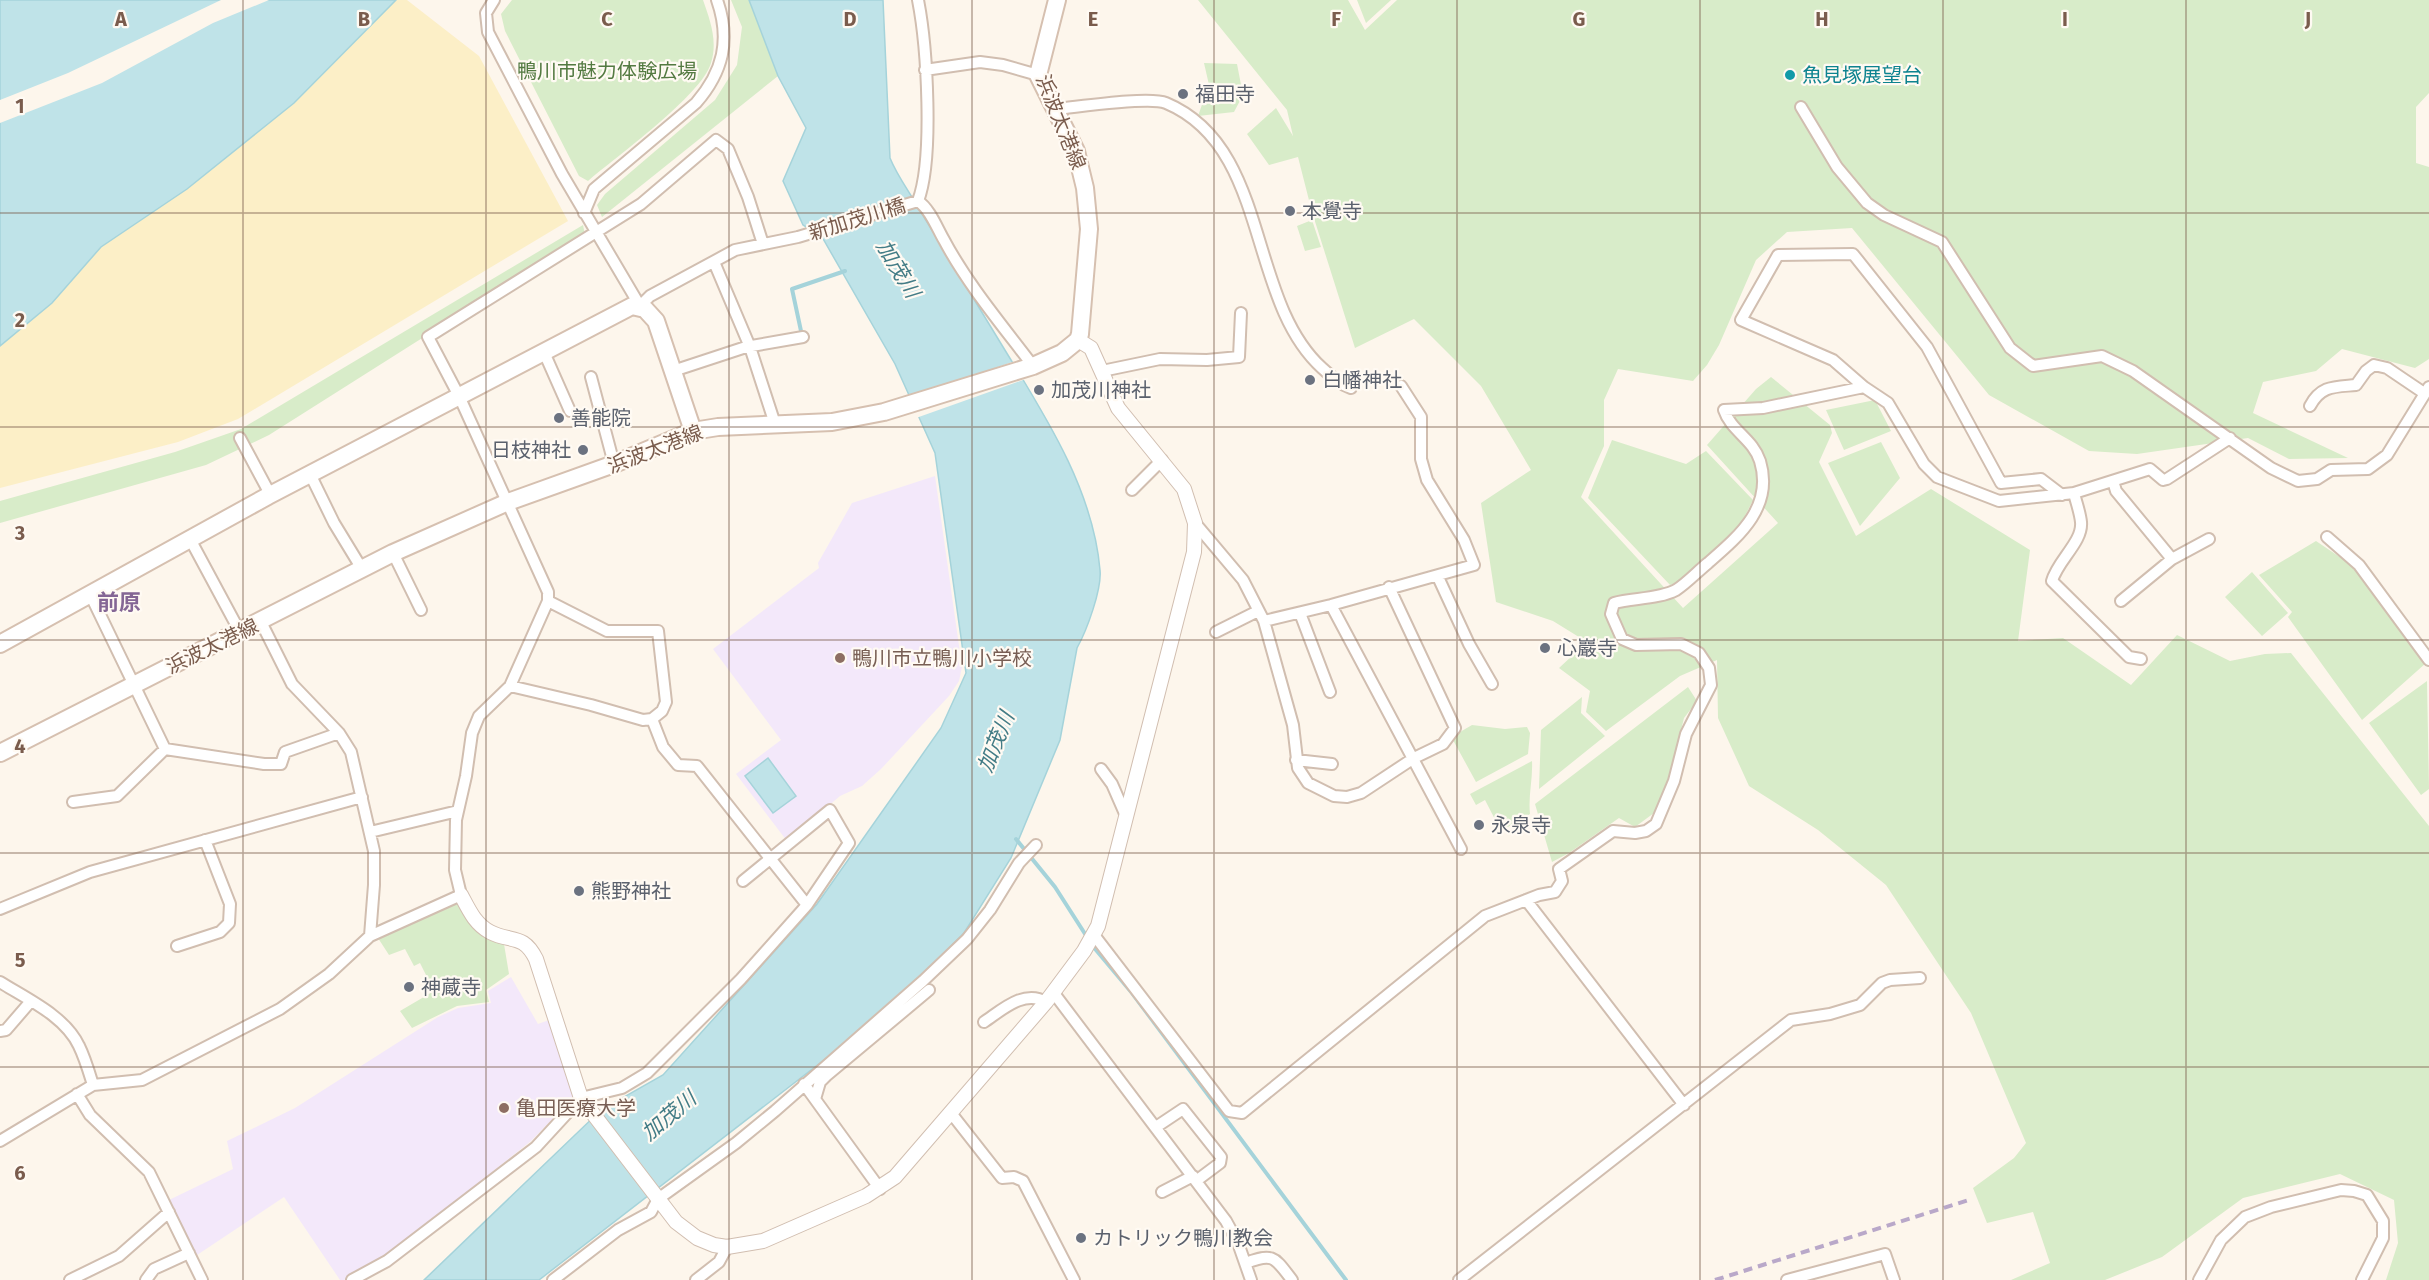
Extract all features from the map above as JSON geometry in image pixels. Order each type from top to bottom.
[{"type":"main road","name":"浜波太港線","points":[[0,753],[393,553],[508,502],[614,464],[693,431],[718,427],[831,422],[909,406],[1030,367],[1057,355],[1078,340],[1089,229],[1085,188],[1076,151],[1038,75],[1057,0]]},
{"type":"main road","points":[[0,644],[270,494],[622,310],[640,306],[656,321],[693,431]]},
{"type":"street","points":[[494,0],[486,13],[488,32],[584,213],[640,306]]},
{"type":"street","points":[[584,213],[594,189],[696,103],[718,72],[725,50],[725,29],[717,0]]},
{"type":"street","points":[[918,0],[925,70],[926,156],[918,202],[926,209],[951,253],[1030,367]]},
{"type":"street","points":[[925,70],[980,62],[1003,65],[1038,75]]},
{"type":"street","points":[[1056,109],[1165,102],[1213,136],[1239,181],[1287,325],[1304,352],[1340,384],[1351,388]]},
{"type":"street","points":[[1801,107],[1837,167],[1867,203],[1884,215],[1942,242],[2010,348],[2033,366],[2102,356],[2133,371],[2271,468],[2298,481],[2317,479],[2331,470],[2368,469],[2387,454],[2426,390],[2387,368],[2374,365],[2356,385],[2324,388],[2316,395],[2310,406]]},
{"type":"street","points":[[763,244],[748,197],[728,149],[716,140],[641,204],[428,337],[459,396],[548,592],[548,601],[510,686],[479,716],[472,733],[458,811],[455,870],[461,896],[480,925],[492,933],[518,939],[530,946],[584,1102],[656,1197],[686,1230],[714,1245],[728,1247],[763,1241],[880,1189],[895,1177],[951,1113],[1049,997],[1084,951],[1094,935],[1191,566],[1195,523]]},
{"type":"street","name":"新加茂川橋","points":[[640,306],[650,296],[735,250],[798,237],[918,202]]},
{"type":"street","points":[[2062,495],[2041,479],[2001,483],[1927,347],[1853,254],[1778,255],[1742,320],[1833,360],[1864,387],[1888,403],[1924,464],[1937,477],[1999,501],[2074,494],[2150,469],[2163,480],[2167,479],[2230,438]]},
{"type":"street","points":[[714,262],[750,346],[775,424]]},
{"type":"street","points":[[1102,371],[1161,359],[1207,360],[1239,357],[1241,313]]},
{"type":"street","points":[[673,371],[750,346],[803,337]]},
{"type":"street","points":[[1078,340],[1089,344],[1118,408],[1184,489],[1195,523],[1243,580],[1261,616],[1293,725],[1298,768],[1308,783],[1334,796],[1347,797],[1361,793],[1414,758],[1443,744],[1455,728],[1389,588]]},
{"type":"street","points":[[543,350],[570,411]]},
{"type":"street","points":[[591,377],[614,464]]},
{"type":"street","points":[[1215,632],[1261,616],[1299,613],[1438,577],[1474,565],[1464,540],[1427,480],[1421,459],[1421,417],[1401,386]]},
{"type":"street","points":[[1094,935],[1229,1111],[1236,1114],[1242,1113],[1485,916],[1526,900],[1555,892],[1562,881],[1559,869],[1613,831],[1635,833],[1646,831],[1656,824],[1674,781],[1686,734],[1711,685],[1709,669],[1699,653],[1681,644],[1636,645],[1622,639],[1611,614],[1614,603],[1676,590],[1735,540],[1754,516],[1762,501],[1764,479],[1760,459],[1751,442],[1728,422],[1724,410],[1763,408],[1864,387]]},
{"type":"street","points":[[240,438],[270,494]]},
{"type":"street","points":[[1132,490],[1162,460]]},
{"type":"street","points":[[310,474],[334,523],[362,568]]},
{"type":"street","points":[[2113,481],[2116,491],[2172,559]]},
{"type":"street","points":[[2074,494],[2082,524],[2078,536],[2055,569],[2052,581],[2129,657],[2140,659]]},
{"type":"street","points":[[2328,537],[2360,565],[2429,660]]},
{"type":"street","points":[[2121,601],[2172,559],[2209,539]]},
{"type":"street","points":[[190,540],[240,632]]},
{"type":"street","points":[[393,553],[421,610]]},
{"type":"street","points":[[1438,577],[1469,644],[1492,684]]},
{"type":"street","points":[[90,594],[165,749]]},
{"type":"street","points":[[510,686],[643,720],[652,719],[662,711],[666,702],[658,631],[607,631],[548,601]]},
{"type":"street","points":[[1331,605],[1461,849]]},
{"type":"street","points":[[1299,613],[1330,692]]},
{"type":"street","points":[[261,622],[292,684],[339,733],[351,752],[374,851],[370,936]]},
{"type":"street","points":[[652,719],[663,747],[678,765],[697,766],[807,905]]},
{"type":"street","points":[[165,749],[264,764],[281,764],[285,752],[339,733]]},
{"type":"street","points":[[73,802],[117,796],[165,749]]},
{"type":"street","points":[[1296,760],[1332,764]]},
{"type":"street","points":[[1101,769],[1112,784],[1126,816]]},
{"type":"street","points":[[0,909],[90,872],[362,797]]},
{"type":"street","points":[[352,1280],[387,1261],[536,1148],[584,1102],[622,1088],[646,1073],[741,978],[807,905],[849,843],[830,810],[743,881]]},
{"type":"street","points":[[370,832],[458,811]]},
{"type":"street","points":[[177,946],[220,932],[229,923],[230,904],[205,840]]},
{"type":"street","points":[[553,1280],[618,1230],[651,1212],[656,1197],[736,1143],[923,981],[967,939],[990,910],[1019,863],[1036,845]]},
{"type":"street","points":[[0,1141],[93,1085],[141,1080],[280,1009],[330,974],[370,936],[461,896]]},
{"type":"street","points":[[1526,900],[1684,1105]]},
{"type":"street","points":[[1459,1280],[1791,1020],[1830,1014],[1860,1005],[1882,983],[1890,980],[1920,978]]},
{"type":"street","points":[[0,982],[31,1001],[68,1029],[78,1044],[93,1085]]},
{"type":"street","points":[[815,1099],[820,1082],[826,1076],[929,990]]},
{"type":"street","points":[[984,1022],[1018,999],[1049,997]]},
{"type":"street","points":[[1049,997],[1156,1127],[1226,1221],[1246,1263],[1251,1280]]},
{"type":"street","points":[[0,1031],[6,1030],[31,1001]]},
{"type":"street","points":[[804,1084],[880,1189]]},
{"type":"street","points":[[78,1094],[90,1115],[146,1166],[202,1280]]},
{"type":"street","points":[[1156,1127],[1183,1109],[1221,1157],[1220,1163],[1195,1179],[1162,1192]]},
{"type":"street","points":[[951,1113],[1002,1178],[1014,1177],[1023,1181],[1074,1280]]},
{"type":"street","points":[[2199,1280],[2221,1240],[2245,1217],[2271,1207],[2341,1190],[2367,1195],[2383,1221],[2383,1238],[2362,1280]]},
{"type":"street","points":[[70,1280],[119,1256],[169,1212]]},
{"type":"street","points":[[694,1280],[720,1262],[728,1247]]},
{"type":"street","points":[[146,1280],[154,1269],[189,1253]]},
{"type":"street","points":[[1787,1280],[1885,1254],[1894,1280]]},
{"type":"street","points":[[1246,1263],[1269,1256],[1274,1258],[1292,1280]]},
{"type":"shaded area","name":"鴨川市立鴨川小学校","points":[[935,476],[962,667],[959,681],[949,696],[881,769],[862,786],[840,796],[787,841],[736,774],[781,740],[713,649],[819,568],[818,563],[852,503]]},
{"type":"shaded area","name":"亀田医療大学","points":[[511,977],[538,1024],[549,1020],[574,1097],[531,1141],[388,1255],[344,1280],[340,1280],[284,1197],[197,1255],[169,1200],[233,1169],[227,1141],[295,1108],[438,1017],[458,1008],[491,1003],[488,991]]},
{"type":"green space","name":"鴨川市魅力体験広場","points":[[512,0],[703,0],[713,39],[711,63],[692,92],[676,108],[588,181],[579,176],[505,31],[501,14]]},
{"type":"green space","points":[[731,0],[749,0],[778,76],[602,217],[597,205],[605,194],[715,100],[737,65],[742,27]]},
{"type":"green space","points":[[1198,0],[1348,0],[1365,30],[1397,0],[2429,0],[2429,93],[2416,107],[2416,163],[2429,167],[2429,359],[2415,368],[2342,349],[2316,371],[2263,382],[2253,413],[2348,458],[2289,459],[2248,438],[2137,454],[2089,451],[1989,395],[1852,228],[1787,232],[1756,260],[1719,345],[1707,365],[1693,381],[1618,369],[1604,400],[1604,446],[1581,497],[1683,608],[1778,523],[1707,445],[1756,389],[1771,377],[1830,425],[1832,433],[1819,462],[1856,536],[1931,489],[2030,550],[2018,641],[2063,638],[2131,685],[2177,635],[2230,661],[2265,654],[2291,653],[2429,826],[2429,1280],[2386,1280],[2398,1243],[2394,1200],[2340,1174],[2243,1198],[2162,1257],[2105,1280],[2011,1280],[2050,1263],[2033,1212],[1987,1223],[1973,1188],[2014,1158],[2026,1143],[1971,1013],[1886,885],[1818,830],[1749,786],[1718,718],[1717,660],[1680,676],[1606,731],[1586,712],[1590,691],[1559,668],[1587,642],[1553,621],[1496,602],[1481,503],[1531,470],[1481,386],[1414,319],[1355,348],[1312,212],[1298,157],[1269,165],[1247,134],[1276,108],[1293,136],[1287,110]]},
{"type":"green space","points":[[1357,0],[1391,0],[1366,23]]},
{"type":"green space","points":[[1204,63],[1237,64],[1243,95],[1234,112],[1198,116],[1204,99],[1212,98]]},
{"type":"green space","points":[[1312,220],[1321,247],[1305,251],[1297,226]]},
{"type":"green space","points":[[583,225],[585,235],[269,435],[206,465],[0,523],[0,501],[175,452],[241,429]]},
{"type":"green space","points":[[1875,400],[1891,431],[1844,450],[1826,410]]},
{"type":"green space","points":[[1612,440],[1686,464],[1706,451],[1753,500],[1742,522],[1683,580],[1670,585],[1588,498]]},
{"type":"green space","points":[[1881,442],[1900,478],[1860,526],[1828,463]]},
{"type":"green space","points":[[2316,541],[2356,568],[2426,663],[2362,720],[2288,617],[2292,612],[2259,575]]},
{"type":"green space","points":[[2252,572],[2288,613],[2262,636],[2225,597]]},
{"type":"green space","points":[[2427,681],[2429,789],[2421,795],[2369,723]]},
{"type":"green space","points":[[1688,687],[1697,701],[1684,718],[1669,778],[1654,813],[1635,827],[1619,818],[1569,853],[1552,862],[1535,804]]},
{"type":"green space","points":[[1582,697],[1581,713],[1605,736],[1539,789],[1541,730]]},
{"type":"green space","points":[[1472,725],[1505,729],[1527,727],[1530,733],[1528,754],[1476,782],[1453,740],[1460,732]]},
{"type":"green space","points":[[1532,761],[1530,814],[1501,831],[1485,800],[1476,805],[1470,794]]},
{"type":"green space","points":[[451,903],[461,906],[472,927],[482,936],[504,944],[509,974],[486,990],[489,1002],[457,1006],[412,1028],[400,1011],[434,991],[420,963],[414,966],[405,949],[389,955],[378,938]]},
{"type":"sand","points":[[396,0],[407,0],[479,56],[568,221],[238,419],[178,442],[0,488],[0,346],[52,303],[101,247],[187,189],[294,103]]},
{"type":"water","points":[[0,0],[396,0],[294,103],[187,189],[101,247],[52,303],[0,346]]},
{"type":"water","name":"加茂川","points":[[749,0],[883,0],[890,158],[1048,423],[1076,480],[1095,539],[1100,578],[1089,620],[1077,648],[1060,740],[1011,858],[964,933],[881,1016],[539,1280],[424,1280],[601,1110],[663,1075],[817,904],[941,728],[966,673],[935,453],[895,364],[822,237],[803,225],[783,181],[806,128],[778,76]]},
{"type":"water","points":[[768,758],[796,796],[773,813],[745,776]]},
{"type":"pier","points":[[221,0],[269,0],[213,23],[102,83],[0,123],[0,100],[68,73]]},
{"type":"pier","points":[[1015,361],[1026,379],[916,418],[909,398]]},
{"type":"waterway","points":[[801,331],[792,289],[845,271]]},
{"type":"waterway","points":[[1016,839],[1055,887],[1087,937]]},
{"type":"waterway","points":[[1091,944],[1132,993],[1346,1280]]},
{"type":"railway","points":[[1715,1280],[1972,1199]]},
{"type":"place","name":"魚見塚展望台","points":[[1790,75]]},
{"type":"place","name":"福田寺","points":[[1183,94]]},
{"type":"place","name":"本覺寺","points":[[1290,211]]},
{"type":"place","name":"白幡神社","points":[[1310,380]]},
{"type":"place","name":"加茂川神社","points":[[1039,390]]},
{"type":"place","name":"善能院","points":[[559,418]]},
{"type":"place","name":"日枝神社","points":[[583,450]]},
{"type":"place","name":"心巖寺","points":[[1545,648]]},
{"type":"place","name":"鴨川市立鴨川小学校","points":[[840,658]]},
{"type":"place","name":"永泉寺","points":[[1479,825]]},
{"type":"place","name":"熊野神社","points":[[579,891]]},
{"type":"place","name":"神蔵寺","points":[[409,987]]},
{"type":"place","name":"亀田医療大学","points":[[504,1108]]},
{"type":"place","name":"カトリック鴨川教会","points":[[1081,1238]]},
{"type":"district","name":"前原","points":[[119,602]]}]
